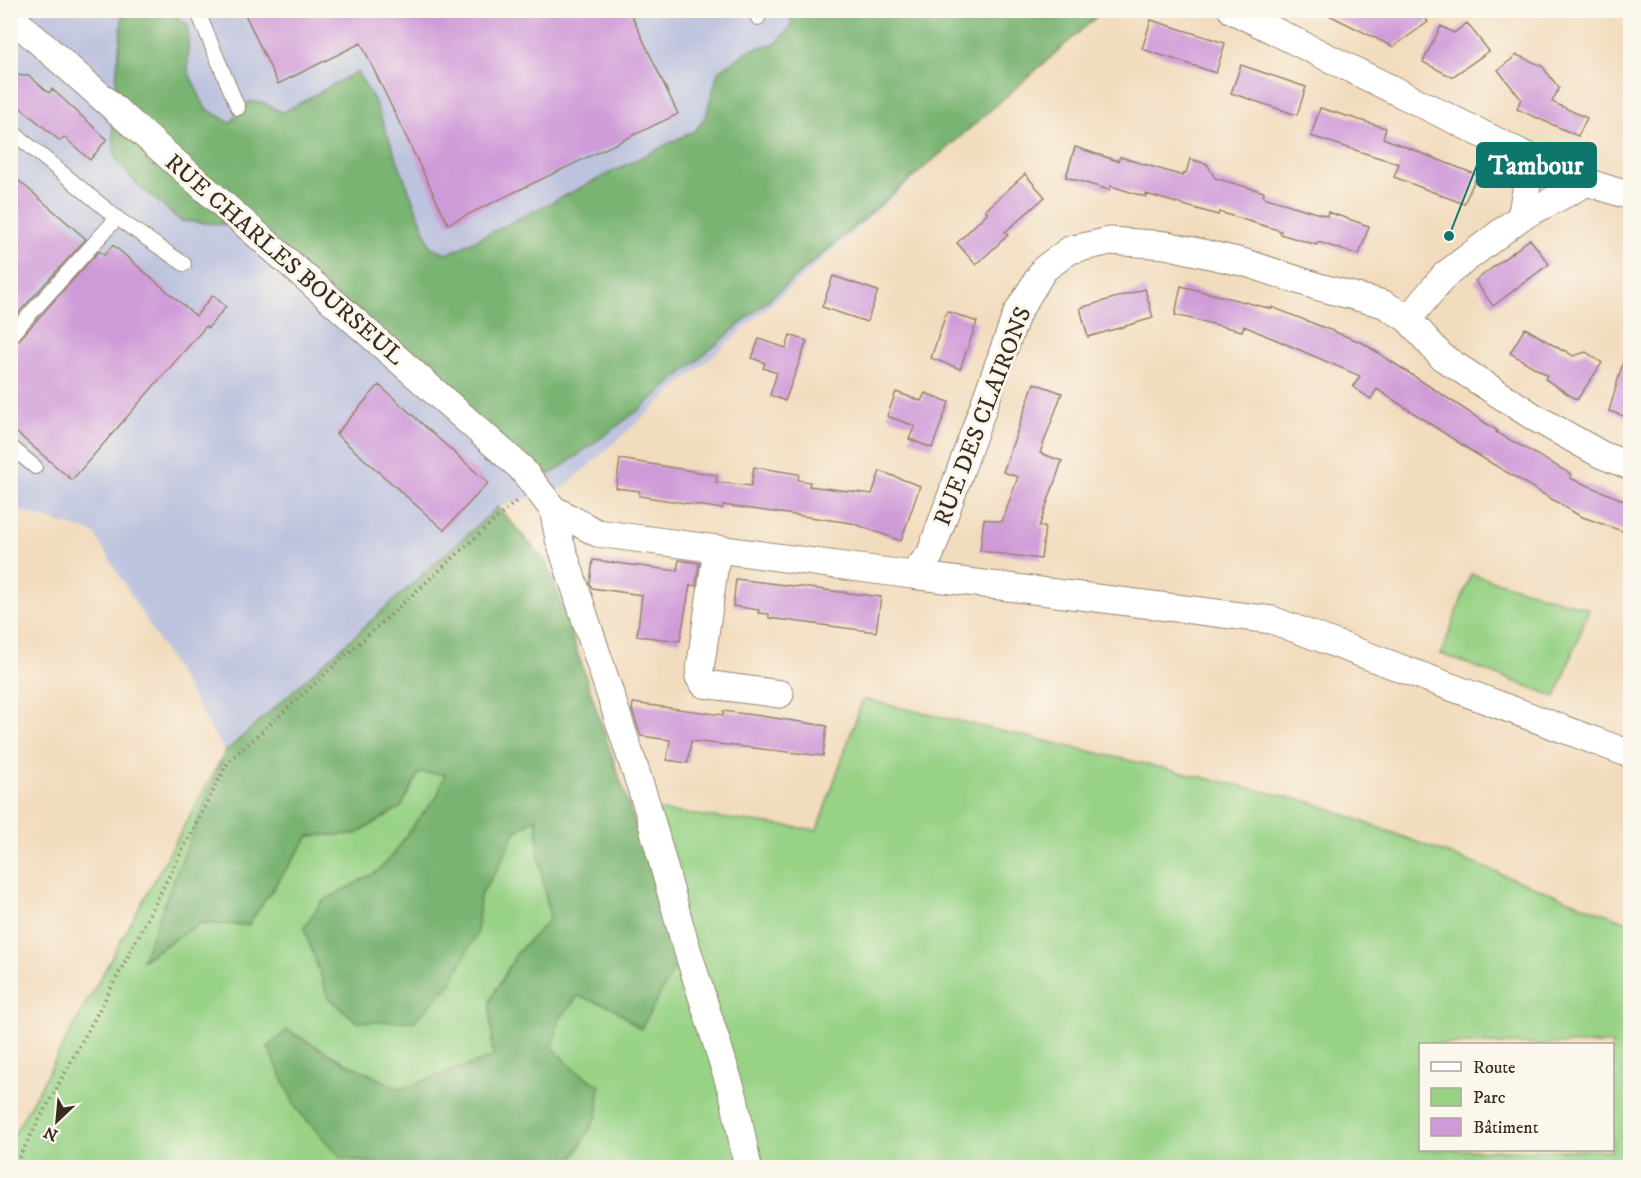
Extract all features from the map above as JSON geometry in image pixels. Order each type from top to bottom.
[{"type":"street","points":[[1232,10],[1565,175],[1630,196]]},
{"type":"street","name":"RUE CHARLES BOURSEUL","points":[[10,16],[521,468],[553,509]]},
{"type":"street","points":[[1521,217],[1532,158]]},
{"type":"street","points":[[1408,319],[1445,275],[1521,217],[1588,182]]},
{"type":"street","name":"RUE DES CLAIRONS","points":[[912,575],[930,555],[1017,313],[1044,269],[1070,250],[1110,242],[1166,245],[1246,263],[1319,287],[1384,304],[1408,319],[1442,357],[1534,417],[1602,455],[1630,466]]},
{"type":"street","points":[[553,509],[597,533],[1272,620],[1630,754]]},
{"type":"street","points":[[553,509],[559,539],[648,808],[682,933],[734,1098],[748,1167]]},
{"type":"street","points":[[717,549],[699,677],[704,684],[780,694]]},
{"type":"lane","points":[[197,10],[238,108]]},
{"type":"lane","points":[[10,130],[117,218],[184,264]]},
{"type":"lane","points":[[10,336],[117,218]]},
{"type":"lane","points":[[10,446],[35,467]]},
{"type":"path","points":[[13,1167],[116,979],[228,762],[534,485]]},
{"type":"shaded area","points":[[10,11],[1103,11],[562,489],[498,507],[225,752],[94,533],[11,508]]},
{"type":"green space","points":[[123,11],[176,11],[178,19],[188,25],[188,71],[205,108],[230,123],[249,102],[262,102],[282,113],[357,72],[374,100],[431,247],[448,254],[696,130],[706,116],[718,72],[750,50],[777,43],[793,24],[786,11],[1103,11],[960,137],[639,410],[547,475],[527,465],[260,227],[181,221],[135,182],[115,157],[112,120]]},
{"type":"green space","points":[[498,507],[548,565],[680,958],[641,1029],[612,1007],[578,996],[558,1021],[553,1048],[573,1069],[600,1086],[597,1116],[569,1165],[570,1167],[409,1168],[341,1158],[296,1108],[268,1047],[287,1030],[338,1059],[400,1089],[493,1057],[490,1001],[517,953],[550,919],[539,858],[537,818],[515,832],[500,865],[480,895],[477,933],[451,983],[415,1021],[357,1022],[328,997],[304,928],[321,902],[378,871],[394,854],[414,824],[437,797],[445,774],[419,773],[401,807],[356,834],[309,836],[248,925],[200,923],[142,960],[225,752]]},
{"type":"green space","points":[[1471,574],[1589,609],[1556,697],[1441,654]]},
{"type":"green space","points":[[863,699],[1314,803],[1630,923],[1630,1167],[570,1167],[569,1165],[583,1142],[600,1086],[573,1069],[553,1048],[558,1021],[578,996],[612,1007],[640,1029],[680,958],[648,809],[817,830]]},
{"type":"green space","points":[[225,752],[143,960],[200,923],[248,925],[309,836],[356,834],[401,807],[419,773],[445,774],[438,797],[414,824],[394,854],[378,871],[352,887],[477,933],[480,895],[500,865],[515,832],[537,818],[539,858],[550,919],[517,953],[490,1001],[494,1057],[400,1089],[338,1059],[287,1030],[409,1167],[11,1168],[11,1140]]},
{"type":"building","points":[[243,10],[629,10],[678,114],[448,224],[361,43],[278,84]]},
{"type":"building","points":[[1319,10],[1420,10],[1428,22],[1393,47]]},
{"type":"building","points":[[1151,20],[1225,43],[1216,73],[1142,49]]},
{"type":"building","points":[[1467,23],[1489,51],[1452,77],[1423,62],[1441,26],[1454,33]]},
{"type":"building","points":[[1517,55],[1542,66],[1559,88],[1552,102],[1587,118],[1578,136],[1517,109],[1521,99],[1498,70]]},
{"type":"building","points":[[1241,65],[1306,87],[1297,115],[1231,93]]},
{"type":"building","points":[[10,75],[29,76],[49,93],[52,89],[107,139],[90,160],[64,137],[60,141],[10,99]]},
{"type":"building","points":[[1320,108],[1386,128],[1383,138],[1477,175],[1464,204],[1394,177],[1399,164],[1311,136]]},
{"type":"building","points":[[1075,147],[1118,161],[1120,157],[1183,176],[1190,159],[1207,164],[1215,178],[1264,192],[1263,197],[1327,216],[1328,212],[1369,226],[1359,255],[1318,242],[1317,245],[1280,234],[1281,231],[1219,212],[1218,215],[1111,186],[1109,190],[1066,177]]},
{"type":"building","points":[[10,173],[86,239],[10,322]]},
{"type":"building","points":[[1025,174],[1045,197],[1005,232],[1008,235],[976,265],[957,243],[987,213],[986,210]]},
{"type":"building","points":[[1530,239],[1549,264],[1493,306],[1475,281]]},
{"type":"building","points":[[113,245],[196,316],[213,295],[226,307],[208,328],[206,326],[72,480],[10,427],[10,345],[17,342],[99,251],[104,255]]},
{"type":"building","points":[[833,276],[878,291],[867,322],[822,307]]},
{"type":"building","points":[[1181,286],[1272,309],[1272,307],[1363,343],[1498,431],[1496,432],[1571,474],[1570,478],[1630,503],[1630,534],[1580,516],[1476,454],[1377,389],[1371,399],[1353,387],[1360,376],[1244,326],[1242,331],[1175,315]]},
{"type":"building","points":[[1145,289],[1153,318],[1088,337],[1080,308]]},
{"type":"building","points":[[947,311],[977,322],[960,369],[931,358]]},
{"type":"building","points":[[1525,328],[1573,356],[1586,352],[1602,363],[1577,400],[1545,379],[1547,375],[1510,353]]},
{"type":"building","points":[[790,335],[807,341],[785,401],[770,395],[777,373],[763,368],[765,363],[752,358],[759,339],[786,348]]},
{"type":"building","points":[[1625,355],[1630,356],[1630,418],[1609,411]]},
{"type":"building","points":[[1034,383],[1062,393],[1040,453],[1062,461],[1039,527],[1045,527],[1041,559],[980,551],[984,519],[1002,522],[1018,477],[1003,472]]},
{"type":"building","points":[[379,385],[488,483],[444,530],[336,434]]},
{"type":"building","points":[[896,392],[921,401],[925,393],[949,402],[932,448],[909,439],[915,426],[887,416]]},
{"type":"building","points":[[620,459],[717,475],[716,482],[751,486],[754,467],[799,474],[798,480],[810,482],[809,486],[872,494],[880,471],[920,486],[901,541],[852,523],[723,505],[722,509],[639,496],[640,491],[616,488]]},
{"type":"building","points":[[593,560],[677,571],[679,560],[699,563],[696,586],[690,585],[680,641],[637,636],[642,595],[592,588],[590,584]]},
{"type":"building","points":[[736,579],[881,597],[876,632],[769,618],[769,614],[758,613],[759,610],[733,606]]},
{"type":"building","points":[[633,703],[723,715],[723,711],[827,726],[823,756],[691,741],[688,763],[667,760],[670,740],[641,736],[632,710]]},
{"type":"place","name":"Tambour","points":[[1449,236]]}]
